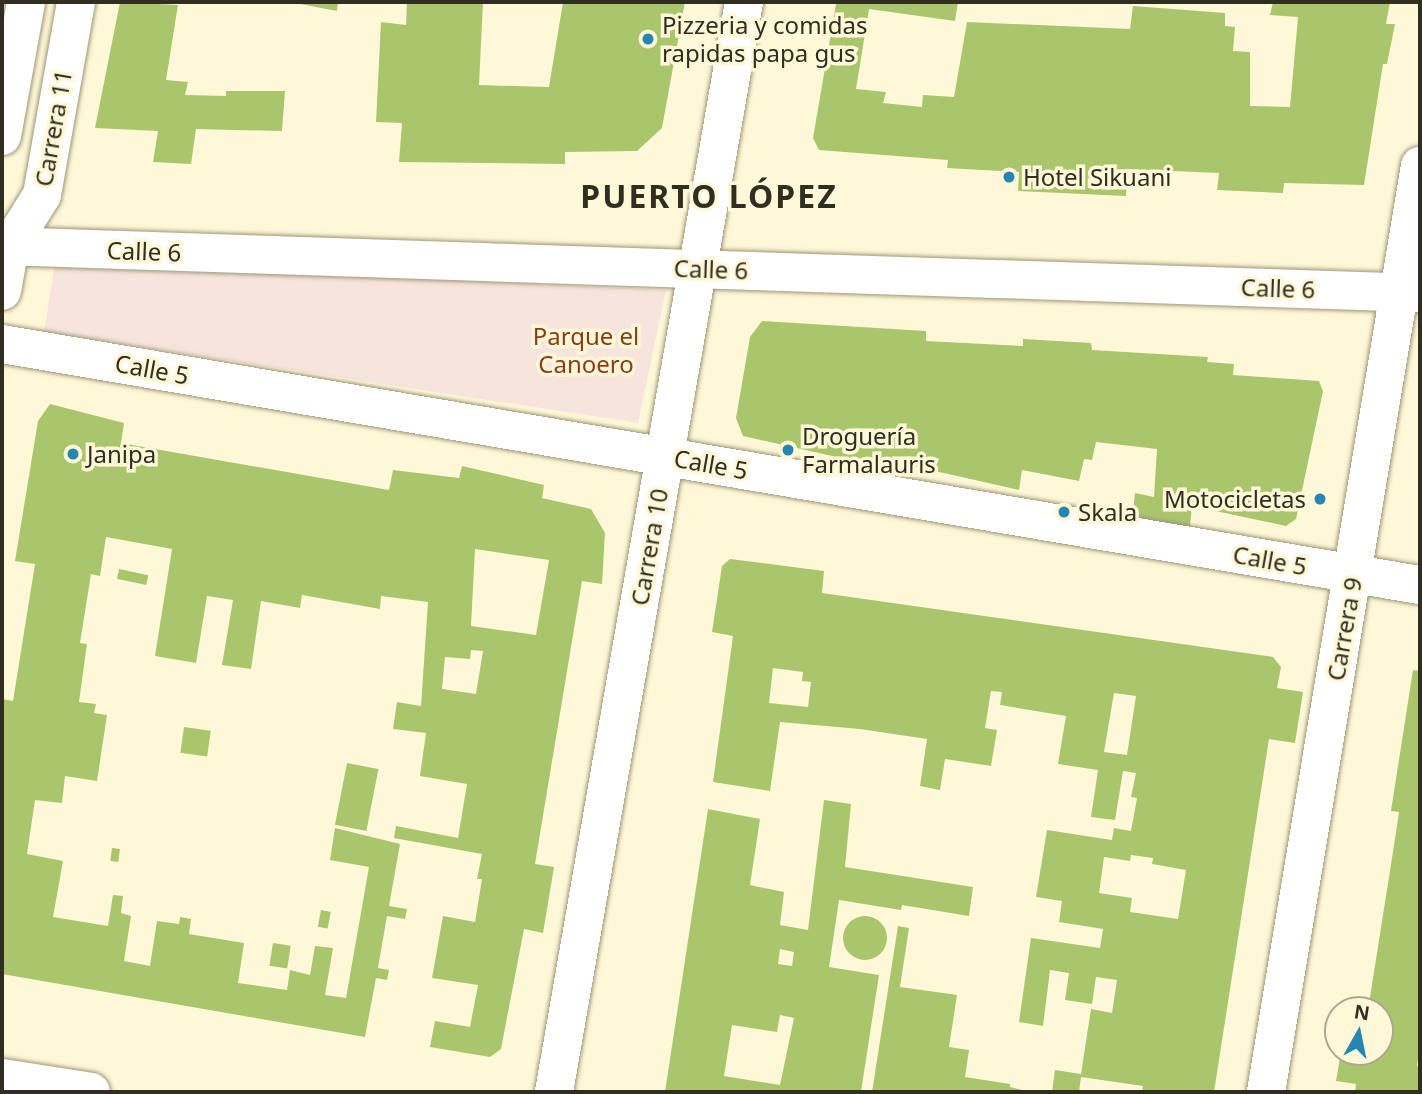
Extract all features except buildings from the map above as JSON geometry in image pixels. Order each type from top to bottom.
[{"type":"street","name":"Carrera 11","points":[[2,136],[26,2]]},
{"type":"street","name":"Carrera 11","points":[[2,291],[4,238],[43,195],[76,2]]},
{"type":"street","name":"Carrera 10","points":[[554,1092],[744,2]]},
{"type":"street","name":"Carrera 9","points":[[1266,1092],[1353,574],[1410,293],[1420,166]]},
{"type":"street","name":"Calle 6","points":[[4,238],[698,269],[1410,293]]},
{"type":"street","name":"Calle 5","points":[[2,344],[1420,585]]},
{"type":"street","points":[[2,1078],[91,1092]]},
{"type":"green space","name":"Parque el Canoero","points":[[55,263],[666,290],[638,423],[44,332]]},
{"type":"place","name":"Pizzeria y comidas rapidas papa gus","points":[[648,39]]},
{"type":"place","name":"Hotel Sikuani","points":[[1009,177]]},
{"type":"place","name":"Droguería Farmalauris","points":[[788,450]]},
{"type":"place","name":"Janipa","points":[[73,454]]},
{"type":"place","name":"Motocicletas","points":[[1320,499]]},
{"type":"place","name":"Skala","points":[[1064,512]]},
{"type":"district","name":"PUERTO LÓPEZ","points":[[709,196]]}]
